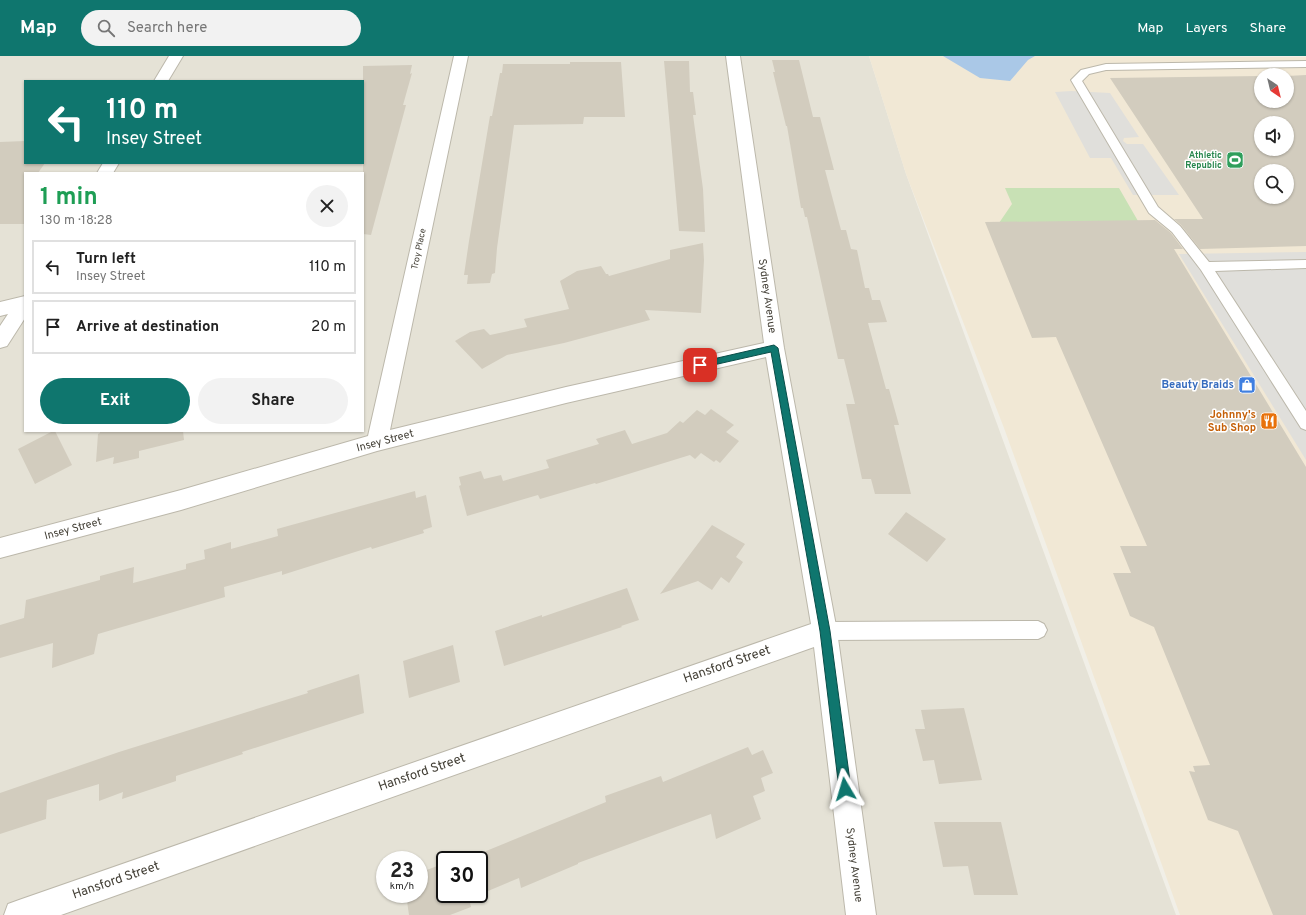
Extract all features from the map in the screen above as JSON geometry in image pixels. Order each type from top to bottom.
[{"type":"street","points":[[162,80],[176,56]]},
{"type":"street","name":"Troy Place","points":[[377,442],[461,56]]},
{"type":"street","name":"Sydney Avenue","points":[[733,56],[774,348],[825,631],[861,915]]},
{"type":"street","points":[[0,309],[24,303]]},
{"type":"street","points":[[0,341],[24,305]]},
{"type":"street","name":"Insey Street","points":[[0,548],[181,500],[377,442],[566,395],[774,348]]},
{"type":"street","name":"Hansford Street","points":[[19,915],[825,631]]},
{"type":"lane","points":[[1306,64],[1106,67],[1085,72],[1076,80],[1153,210],[1176,229],[1206,267],[1306,424]]},
{"type":"lane","points":[[1206,267],[1306,264]]},
{"type":"lane","points":[[825,631],[1038,630]]},
{"type":"shaded area","points":[[0,56],[869,56],[906,174],[1176,915],[0,915]]},
{"type":"shaded area","points":[[869,56],[1306,57],[1306,915],[1180,915],[1004,428],[906,174]]},
{"type":"shaded area","points":[[1071,91],[1110,93],[1139,137],[1124,138],[1123,141],[1127,144],[1143,144],[1179,195],[1133,195],[1111,158],[1090,158],[1055,92]]},
{"type":"shaded area","points":[[1306,252],[1306,460],[1179,254]]},
{"type":"green space","points":[[1005,188],[1119,188],[1138,221],[999,223],[1012,204]]},
{"type":"water","points":[[943,56],[1035,56],[1028,60],[1010,81],[980,78]]},
{"type":"building","points":[[772,60],[799,60],[813,117],[820,117],[834,170],[825,170],[841,230],[846,230],[851,249],[857,250],[865,288],[869,288],[872,300],[880,300],[887,322],[868,323],[886,389],[889,389],[899,425],[894,425],[911,494],[875,494],[871,479],[862,479],[846,404],[855,404],[844,359],[838,359],[807,217],[805,217],[803,208],[801,208],[787,126],[773,72],[775,72]]},
{"type":"building","points":[[664,61],[689,61],[690,92],[693,92],[696,115],[693,115],[703,189],[705,232],[679,231]]},
{"type":"building","points":[[570,62],[621,62],[625,117],[584,117],[583,124],[514,125],[495,273],[492,274],[490,283],[467,284],[468,275],[464,275],[469,241],[490,116],[492,116],[503,64],[570,64]]},
{"type":"building","points":[[412,65],[410,74],[412,73],[403,105],[406,105],[371,235],[364,234],[363,66]]},
{"type":"building","name":"Athletic Republic","points":[[1306,75],[1306,246],[1200,249],[1181,225],[1174,219],[1203,219],[1110,78],[1254,76],[1254,108],[1294,108],[1294,76]]},
{"type":"building","points":[[24,141],[24,164],[44,164],[39,172],[24,172],[24,224],[0,224],[0,142]]},
{"type":"building","points":[[1155,220],[1171,233],[1183,249],[1174,249],[1306,467],[1306,915],[1273,915],[1238,831],[1208,820],[1189,771],[1195,772],[1193,766],[1210,765],[1154,627],[1130,616],[1113,573],[1131,573],[1120,546],[1147,546],[1056,337],[1032,338],[985,222]]},
{"type":"building","points":[[703,243],[704,260],[701,313],[645,310],[650,320],[564,343],[507,355],[482,369],[455,341],[470,332],[484,329],[490,335],[527,327],[524,319],[569,309],[560,281],[577,271],[601,266],[609,276],[670,259],[670,250]]},
{"type":"building","points":[[711,409],[734,425],[726,432],[739,441],[720,463],[716,460],[714,462],[701,453],[695,459],[690,455],[596,484],[595,483],[540,499],[538,495],[467,516],[459,486],[461,485],[459,477],[481,471],[484,479],[501,475],[503,481],[549,468],[546,460],[599,444],[596,439],[625,430],[632,444],[667,433],[680,421],[683,423],[697,410],[705,415]]},
{"type":"building","points":[[51,432],[56,432],[72,465],[35,484],[18,449]]},
{"type":"building","points":[[183,432],[184,440],[139,451],[139,458],[113,464],[114,457],[96,462],[98,434]]},
{"type":"building","points":[[415,491],[416,498],[426,495],[432,527],[423,530],[424,533],[372,549],[371,547],[282,575],[282,571],[224,587],[225,597],[98,634],[94,654],[52,668],[53,643],[0,658],[0,625],[24,618],[26,600],[100,580],[100,576],[134,567],[133,583],[186,569],[186,564],[205,559],[204,550],[231,542],[231,549],[278,536],[277,529]]},
{"type":"building","points":[[906,512],[946,539],[927,562],[888,534]]},
{"type":"building","points":[[712,525],[745,544],[736,557],[743,562],[729,583],[721,577],[712,590],[698,581],[660,594]]},
{"type":"building","points":[[627,588],[639,620],[504,666],[495,631],[542,615],[542,617]]},
{"type":"building","points":[[453,645],[460,682],[409,698],[403,661]]},
{"type":"building","points":[[359,674],[364,713],[242,752],[243,754],[176,776],[176,781],[122,799],[123,792],[99,801],[99,784],[47,800],[46,819],[0,834],[0,793],[119,752],[308,693],[307,691]]},
{"type":"building","points":[[964,708],[982,780],[939,784],[934,760],[923,761],[915,729],[925,729],[921,710]]},
{"type":"building","points":[[748,747],[752,755],[763,750],[773,773],[761,778],[765,791],[753,796],[761,819],[716,839],[711,814],[578,863],[521,888],[519,878],[488,891],[488,851],[486,851],[606,802],[605,796],[661,776],[663,782]]},
{"type":"building","points":[[934,822],[1001,822],[1018,895],[974,895],[968,866],[943,867]]},
{"type":"building","points":[[436,866],[436,903],[470,903],[471,907],[450,915],[409,915],[407,903],[428,903],[428,870]]},
{"type":"place","name":"Athletic Republic","points":[[1235,160]]},
{"type":"place","name":"Beauty Braids","points":[[1247,385]]},
{"type":"place","name":"Johnny's Sub Shop","points":[[1269,421]]},
{"type":"route","points":[[700,365],[774,348],[825,631],[845,789]]}]
